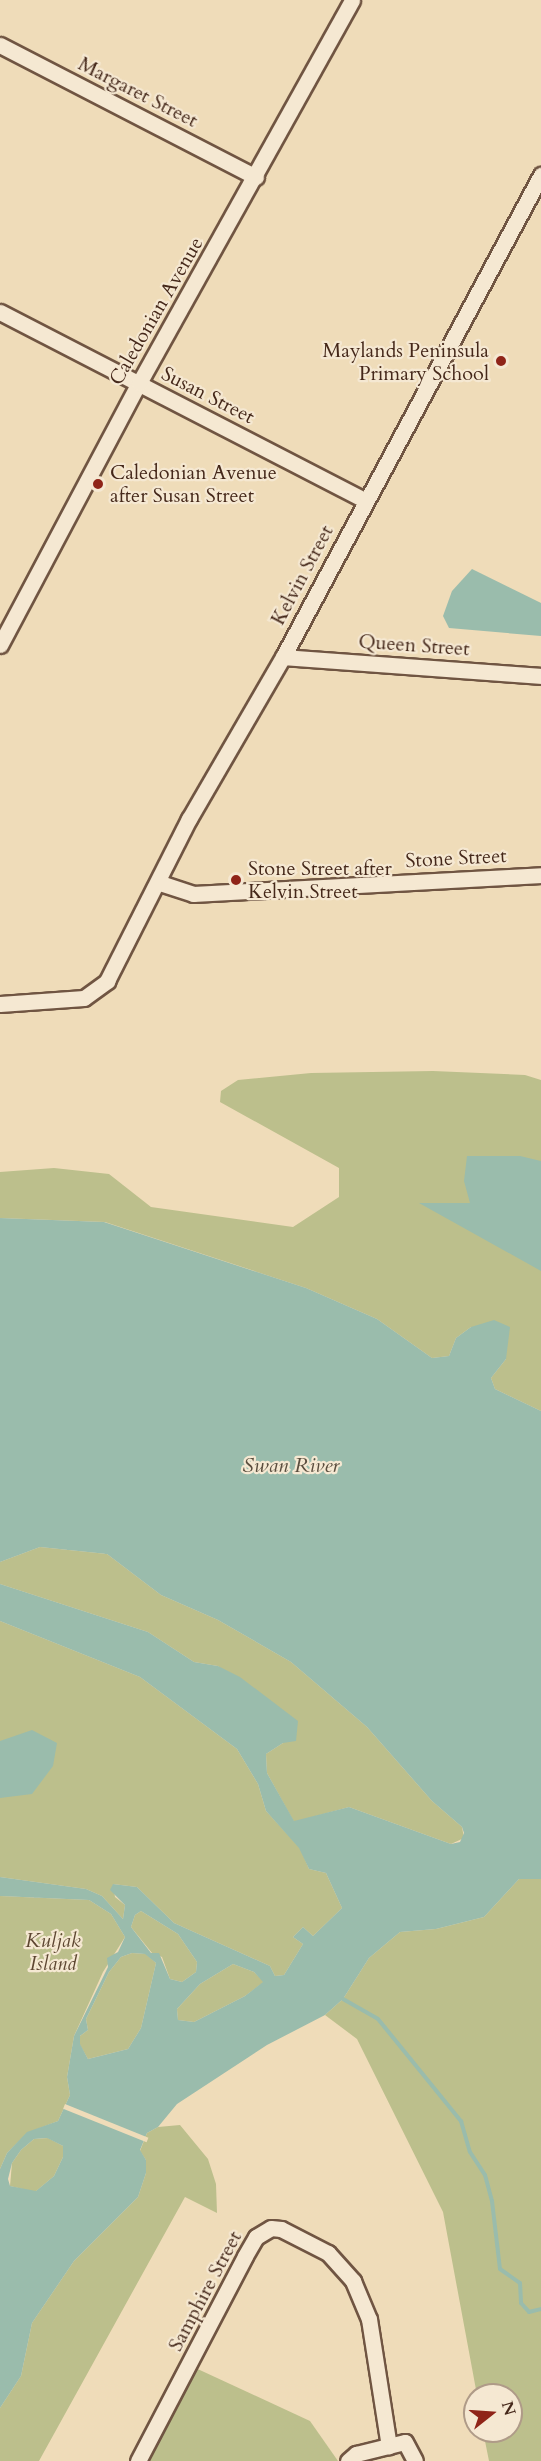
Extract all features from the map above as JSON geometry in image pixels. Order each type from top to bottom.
[{"type":"street","name":"Caledonian Avenue","points":[[0,645],[139,383],[256,177],[352,0]]},
{"type":"street","name":"Margaret Street","points":[[0,45],[256,177]]},
{"type":"street","name":"Kelvin Street","points":[[0,1004],[74,1000],[96,991],[107,981],[160,883],[189,819],[283,657],[541,175]]},
{"type":"street","name":"Susan Street","points":[[0,312],[365,500]]},
{"type":"street","name":"Queen Street","points":[[283,657],[541,676]]},
{"type":"street","name":"Stone Street","points":[[160,883],[193,894],[541,875]]},
{"type":"street","name":"Samphire Street","points":[[138,2461],[251,2246],[262,2231],[271,2228],[281,2229],[328,2253],[353,2281],[369,2319],[389,2446]]},
{"type":"street","points":[[348,2461],[356,2454],[405,2442],[415,2461]]},
{"type":"green space","points":[[433,1071],[525,1075],[541,1080],[541,1411],[495,1389],[491,1378],[506,1359],[471,1327],[456,1338],[449,1356],[432,1358],[377,1319],[306,1288],[105,1222],[0,1218],[0,1172],[54,1168],[109,1174],[151,1207],[293,1227],[339,1197],[339,1168],[220,1102],[221,1091],[238,1080],[311,1073]]},
{"type":"green space","points":[[40,1547],[107,1554],[161,1595],[218,1620],[291,1662],[367,1727],[432,1801],[462,1827],[464,1838],[451,1844],[349,1807],[294,1822],[267,1773],[266,1754],[283,1743],[218,1666],[194,1662],[148,1632],[0,1584],[0,1562]]},
{"type":"green space","points":[[0,1621],[140,1677],[237,1749],[258,1784],[266,1811],[300,1848],[309,1869],[326,1873],[342,1908],[313,1936],[303,1927],[293,1937],[303,1944],[284,1975],[275,1976],[270,1966],[174,1923],[137,1887],[113,1884],[115,1897],[125,1905],[123,1919],[102,1896],[86,1889],[0,1877]]},
{"type":"green space","points":[[519,1879],[541,1879],[541,2461],[489,2461],[485,2443],[523,2443],[523,2383],[475,2383],[443,2212],[357,2039],[325,2015],[343,1999],[369,1958],[400,1932],[436,1929],[484,1917]]},
{"type":"green space","name":"Kuljak Island","points":[[0,1896],[89,1900],[111,1914],[125,1937],[103,1972],[74,2036],[67,2077],[70,2095],[58,2121],[27,2133],[7,2153],[0,2169]]},
{"type":"green space","points":[[141,1911],[178,1934],[197,1962],[196,1972],[182,1982],[170,1979],[162,1957],[152,1953],[131,1927],[135,1915]]},
{"type":"green space","points":[[132,1953],[146,1954],[156,1963],[141,2028],[128,2049],[88,2059],[80,2045],[80,2036],[88,2030],[86,2019],[109,1972],[121,1957]]},
{"type":"green space","points":[[233,1964],[254,1972],[264,1982],[245,1996],[194,2022],[178,2020],[177,2009],[200,1984]]},
{"type":"green space","points":[[180,2125],[208,2159],[216,2184],[217,2213],[185,2197],[39,2461],[0,2461],[0,2408],[21,2376],[32,2323],[74,2261],[138,2197],[146,2173],[146,2160],[140,2151],[147,2133],[158,2127]]},
{"type":"green space","points":[[48,2138],[63,2146],[63,2157],[54,2176],[35,2192],[10,2186],[12,2163],[21,2150],[34,2139]]},
{"type":"green space","points":[[189,2365],[310,2421],[338,2461],[138,2461]]},
{"type":"water","points":[[472,569],[541,603],[541,636],[449,628],[443,616],[452,591]]},
{"type":"water","points":[[467,1156],[520,1156],[541,1161],[541,1271],[419,1203],[470,1203],[464,1181]]},
{"type":"water","name":"Swan River","points":[[0,1218],[104,1222],[306,1288],[377,1319],[432,1358],[449,1356],[456,1338],[471,1327],[494,1320],[510,1327],[506,1359],[491,1378],[495,1389],[541,1411],[541,1879],[519,1879],[484,1917],[436,1929],[400,1932],[369,1958],[343,1999],[325,2015],[267,2045],[177,2104],[158,2127],[147,2133],[140,2150],[146,2160],[146,2173],[138,2197],[74,2261],[32,2323],[21,2376],[0,2408],[0,2169],[7,2153],[27,2132],[58,2121],[70,2095],[67,2077],[74,2036],[108,1967],[107,1958],[118,1952],[125,1937],[111,1914],[89,1900],[0,1896],[0,1877],[86,1889],[102,1896],[123,1919],[125,1905],[110,1890],[113,1884],[137,1887],[174,1923],[270,1966],[275,1976],[284,1975],[303,1944],[293,1937],[303,1927],[313,1936],[342,1908],[326,1873],[309,1869],[299,1848],[266,1811],[258,1784],[237,1749],[140,1677],[0,1621],[0,1584],[148,1632],[194,1662],[218,1666],[240,1677],[298,1721],[296,1741],[283,1743],[266,1754],[267,1773],[294,1821],[349,1807],[451,1844],[460,1842],[464,1833],[462,1827],[432,1801],[367,1727],[291,1662],[218,1620],[161,1595],[107,1554],[40,1547],[0,1562]],"holes":[[[141,1911],[178,1934],[197,1962],[196,1972],[182,1982],[170,1979],[159,1953],[151,1953],[131,1927],[135,1915]],[[132,1953],[145,1954],[156,1963],[141,2028],[128,2049],[88,2059],[80,2044],[80,2036],[88,2030],[86,2019],[109,1972],[121,1957]],[[233,1964],[254,1972],[263,1982],[245,1996],[194,2022],[178,2020],[177,2009],[200,1984]],[[47,2138],[63,2146],[63,2157],[54,2176],[36,2191],[10,2186],[8,2179],[12,2163],[21,2150],[34,2139]]]},
{"type":"water","points":[[32,1730],[57,1743],[53,1766],[32,1794],[0,1798],[0,1741]]},
{"type":"pier","points":[[65,2104],[148,2138],[147,2142],[63,2109]]},
{"type":"waterway","points":[[343,1999],[378,2019],[461,2121],[470,2152],[485,2175],[492,2201],[500,2269],[520,2283],[521,2303],[529,2312],[541,2309]]},
{"type":"place","name":"Maylands Peninsula Primary School","points":[[501,361]]},
{"type":"place","name":"Caledonian Avenue after Susan Street","points":[[98,484]]},
{"type":"place","name":"Stone Street after Kelvin Street","points":[[236,880]]}]
